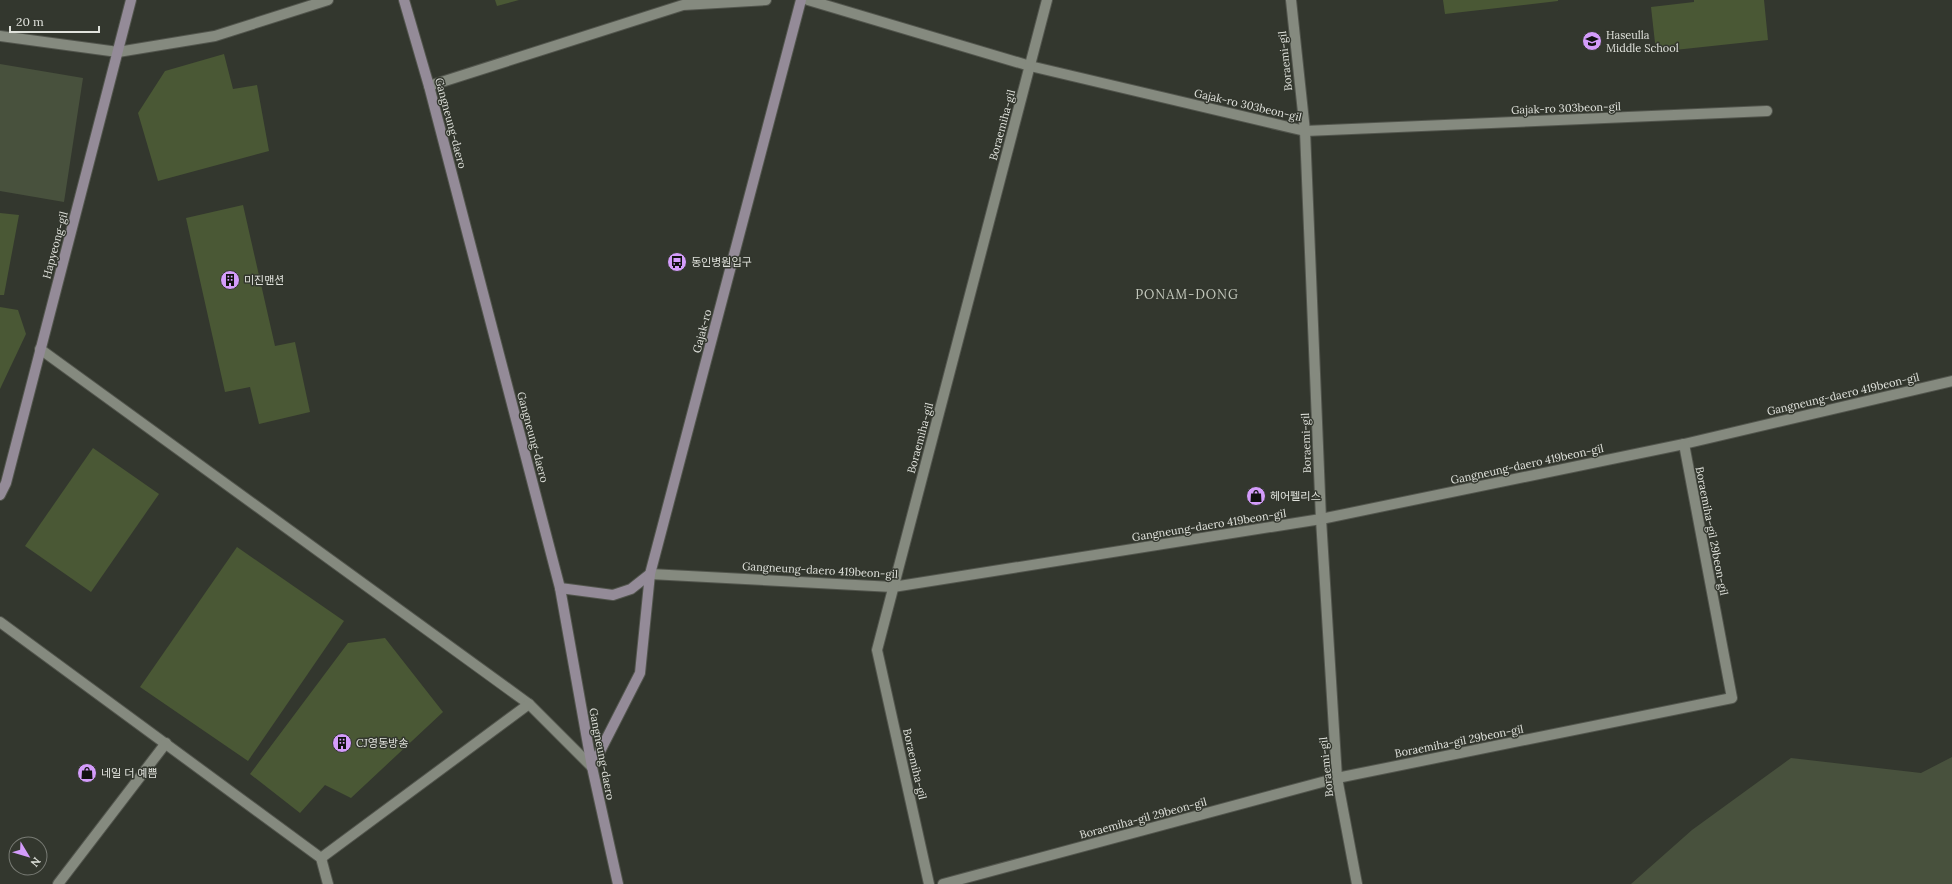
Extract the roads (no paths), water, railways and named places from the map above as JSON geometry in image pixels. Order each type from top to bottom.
[{"type":"street","name":"Hapyeong-gil","points":[[0,495],[40,350],[131,0]]},
{"type":"street","points":[[0,36],[118,52],[215,36],[328,0]]},
{"type":"street","name":"Gangneung-daero","points":[[404,0],[429,86],[560,588],[592,766],[618,884]]},
{"type":"street","points":[[429,86],[683,2],[766,0]]},
{"type":"street","name":"Gajak-ro","points":[[592,766],[640,673],[650,574],[801,0]]},
{"type":"street","name":"Gajak-ro 303beon-gil","points":[[808,0],[1030,66],[1305,131],[1767,111]]},
{"type":"street","name":"Boraemiha-gil","points":[[929,884],[877,650],[1047,0]]},
{"type":"street","name":"Boraemi-gil","points":[[1291,0],[1305,131],[1321,519],[1337,778],[1357,884]]},
{"type":"street","points":[[40,350],[529,704],[592,766]]},
{"type":"street","name":"Gangneung-daero 419beon-gil","points":[[650,574],[893,587],[1321,519],[1684,444],[1952,381]]},
{"type":"street","name":"Boraemiha-gil 29beon-gil","points":[[943,884],[1337,778],[1732,698],[1684,444]]},
{"type":"street","points":[[560,588],[613,595],[630,589],[650,574]]},
{"type":"street","points":[[0,622],[321,858],[328,884]]},
{"type":"street","points":[[321,858],[529,704]]},
{"type":"street","points":[[58,884],[166,743]]},
{"type":"place","name":"Haseulla Middle School","points":[[1592,41]]},
{"type":"place","name":"동인병원입구","points":[[677,262]]},
{"type":"place","name":"미진맨션","points":[[230,280]]},
{"type":"place","name":"헤어펠리스","points":[[1256,496]]},
{"type":"place","name":"CJ영동방송","points":[[342,743]]},
{"type":"place","name":"네일 더 예쁨","points":[[87,773]]},
{"type":"district","name":"PONAM-DONG","points":[[1187,294]]}]
